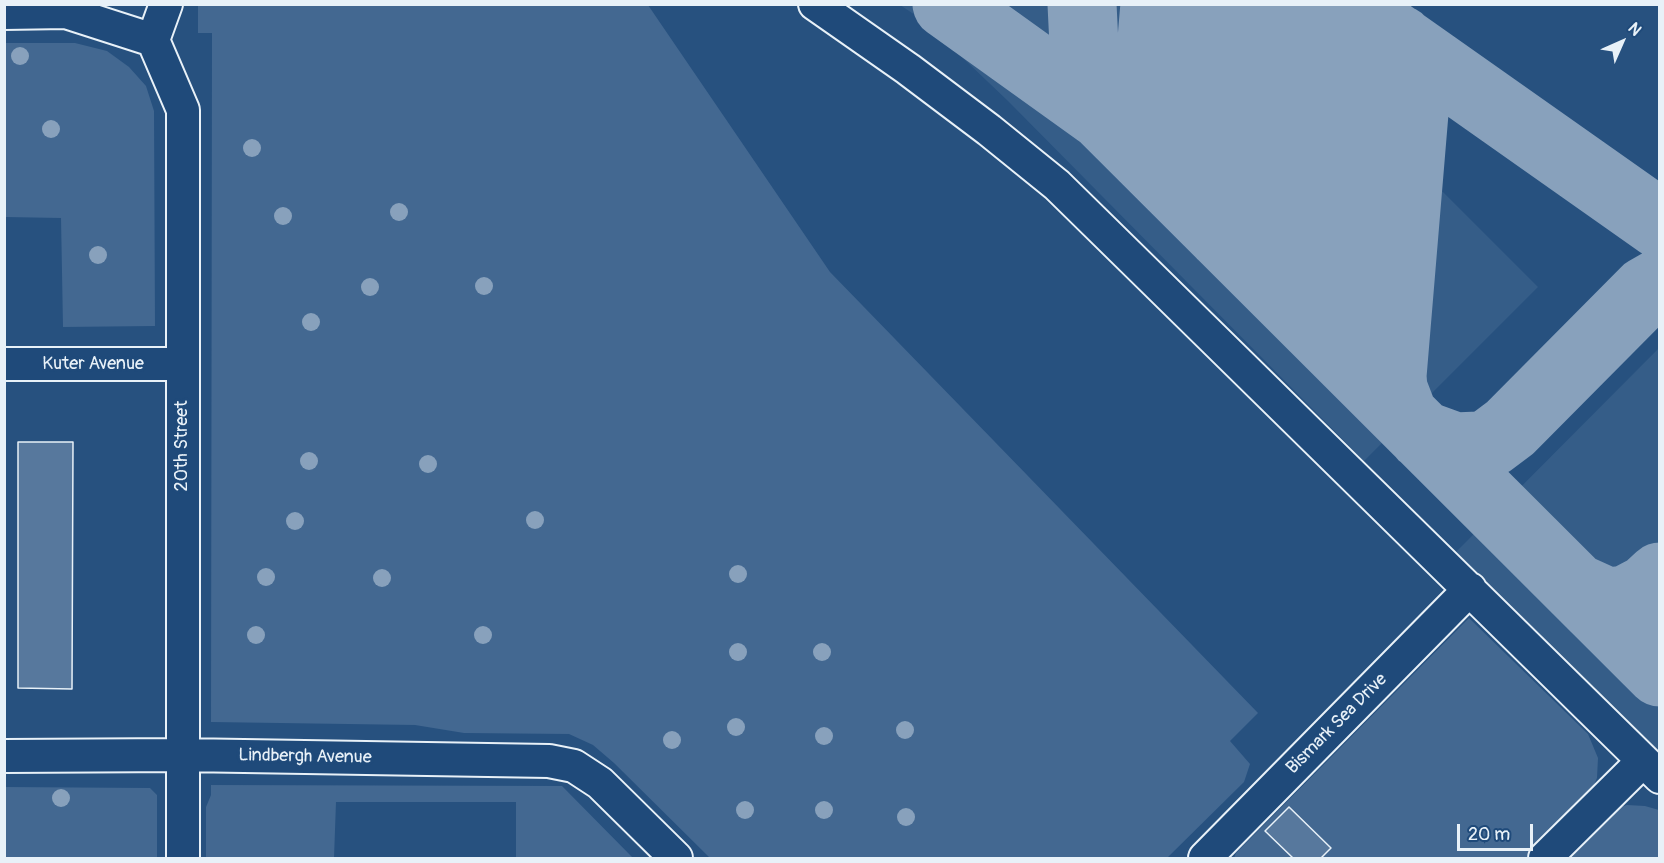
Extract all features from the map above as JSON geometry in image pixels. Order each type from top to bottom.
[{"type":"street","points":[[4,13],[66,12],[153,40],[166,4]]},
{"type":"street","points":[[814,4],[971,116],[1057,184],[1651,769],[1545,858]]},
{"type":"street","name":"20th Street","points":[[153,40],[183,110],[183,858]]},
{"type":"street","name":"Kuter Avenue","points":[[4,364],[182,364]]},
{"type":"street","name":"Bismark Sea Drive","points":[[1205,858],[1470,589]]},
{"type":"street","name":"Lindbergh Avenue","points":[[4,756],[183,755],[549,761],[574,765],[600,783],[676,858]]},
{"type":"shaded area","points":[[198,5],[648,5],[830,272],[1258,713],[1230,741],[1250,764],[1244,782],[1167,858],[710,858],[614,763],[593,745],[569,734],[464,733],[415,725],[211,722],[212,33],[198,33]]},
{"type":"shaded area","points":[[900,5],[1256,5],[1538,287],[1364,461],[1008,101],[924,21]]},
{"type":"shaded area","points":[[5,43],[75,43],[107,51],[129,67],[146,86],[154,111],[155,326],[63,327],[61,218],[5,217]]},
{"type":"shaded area","points":[[1659,348],[1659,754],[1456,552]]},
{"type":"shaded area","points":[[1469,618],[1588,734],[1598,758],[1597,778],[1588,798],[1526,858],[1321,858],[1330,848],[1289,807],[1265,831],[1293,858],[1234,858],[1236,853]]},
{"type":"shaded area","points":[[211,785],[562,786],[633,858],[516,858],[516,802],[336,802],[334,858],[206,858],[206,807],[211,795]]},
{"type":"shaded area","points":[[5,787],[150,788],[157,795],[157,858],[5,858]]},
{"type":"shaded area","points":[[1627,805],[1659,810],[1659,858],[1562,858],[1610,810]]},
{"type":"building","points":[[18,442],[73,442],[72,689],[18,688]]},
{"type":"building","points":[[1289,807],[1331,848],[1321,858],[1293,858],[1265,831]]},
{"type":"taxiway","points":[[947,4],[1103,116],[1660,672]]},
{"type":"taxiway","points":[[1082,4],[1086,86],[1099,113]]},
{"type":"taxiway","points":[[1155,4],[1144,134],[1155,168]]},
{"type":"taxiway","points":[[1222,235],[1207,207],[1207,193],[1224,4]]},
{"type":"taxiway","points":[[1281,293],[1271,276],[1267,257],[1289,4]]},
{"type":"taxiway","points":[[1339,351],[1331,329],[1330,316],[1354,36],[1350,14],[1343,4]]},
{"type":"taxiway","points":[[1348,4],[1660,224]]},
{"type":"taxiway","points":[[1400,40],[1416,63],[1417,77],[1392,376],[1393,389],[1403,415]]},
{"type":"taxiway","points":[[1422,435],[1455,447],[1490,443],[1510,428],[1646,291],[1660,283]]},
{"type":"taxiway","points":[[1576,588],[1607,602],[1626,600],[1647,589],[1660,577]]}]
